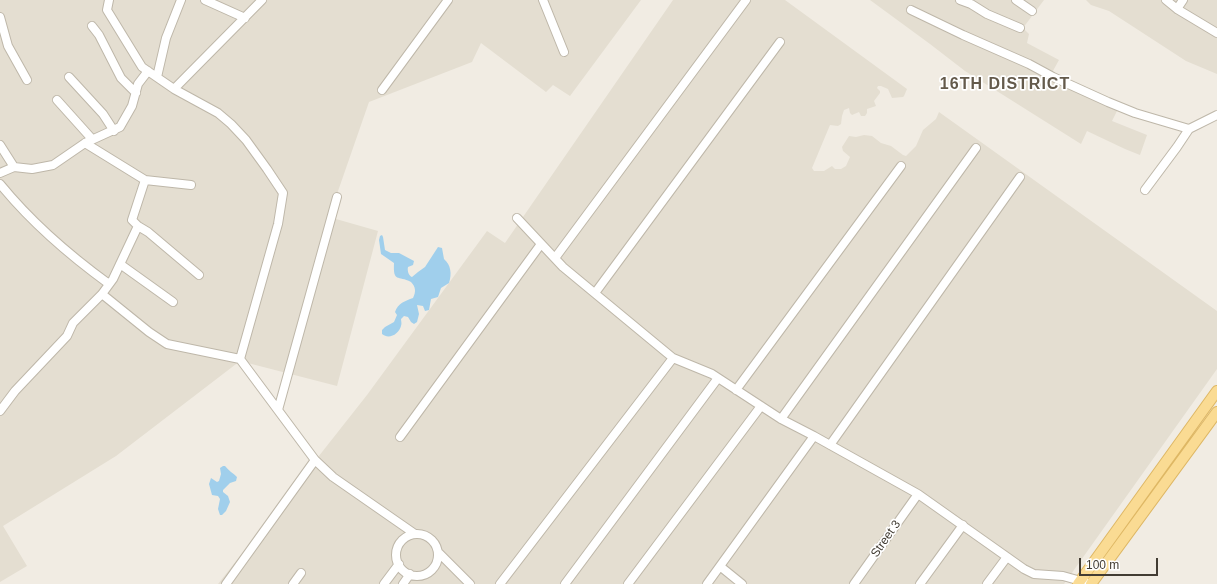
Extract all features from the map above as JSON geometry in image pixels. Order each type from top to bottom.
[{"type":"main road","points":[[1079,583],[1217,391]]},
{"type":"main road","points":[[1091,584],[1217,412]]},
{"type":"street","points":[[109,0],[107,10],[142,67],[174,89],[218,113],[231,124],[250,145],[283,193],[278,224],[240,359]]},
{"type":"street","points":[[157,78],[166,38],[181,0]]},
{"type":"street","points":[[205,0],[245,18]]},
{"type":"street","points":[[174,89],[262,0]]},
{"type":"street","points":[[382,90],[448,0]]},
{"type":"street","points":[[543,0],[564,52]]},
{"type":"street","points":[[555,258],[746,0]]},
{"type":"street","points":[[960,0],[971,4],[987,14],[1020,28]]},
{"type":"street","points":[[1016,0],[1032,11]]},
{"type":"street","points":[[1166,0],[1177,9],[1217,33]]},
{"type":"street","points":[[1177,9],[1183,0]]},
{"type":"street","points":[[911,10],[1108,102],[1135,113],[1189,129]]},
{"type":"street","points":[[0,17],[8,46],[26,80]]},
{"type":"street","points":[[92,26],[99,35],[121,78],[136,92]]},
{"type":"street","points":[[595,293],[780,42]]},
{"type":"street","points":[[0,173],[14,167],[32,169],[52,165],[89,141],[120,127],[132,106],[138,84],[148,71]]},
{"type":"street","points":[[69,77],[103,114],[114,131]]},
{"type":"street","points":[[58,100],[89,141],[145,180],[191,185]]},
{"type":"street","points":[[1145,190],[1189,129],[1217,115]]},
{"type":"street","points":[[0,145],[14,167]]},
{"type":"street","points":[[781,419],[976,148]]},
{"type":"street","points":[[736,390],[901,166]]},
{"type":"street","points":[[830,445],[1020,178]]},
{"type":"street","points":[[145,180],[132,220],[199,275]]},
{"type":"street","points":[[0,184],[19,206],[50,236],[76,259],[109,284]]},
{"type":"street","points":[[278,410],[336,198]]},
{"type":"street","points":[[517,218],[563,267],[673,358],[712,374],[781,419],[918,494],[1024,569],[1034,574],[1063,576],[1079,583],[1091,584]]},
{"type":"street","points":[[0,411],[15,391],[68,336],[73,324],[102,294],[120,264],[138,226]]},
{"type":"street","points":[[400,437],[541,244]]},
{"type":"street","points":[[120,264],[173,302]]},
{"type":"street","points":[[102,294],[149,332],[167,344],[240,359],[315,460],[333,477],[414,534],[428,536],[434,542],[439,553],[470,584]]},
{"type":"street","points":[[500,584],[673,358]]},
{"type":"street","points":[[565,584],[718,378]]},
{"type":"street","points":[[628,584],[761,406]]},
{"type":"street","points":[[707,584],[721,567],[814,436]]},
{"type":"street","points":[[226,584],[315,460]]},
{"type":"street","name":"Street 3","points":[[854,584],[918,494]]},
{"type":"street","points":[[920,584],[963,525]]},
{"type":"street","points":[[414,534],[404,538],[399,544],[396,552],[397,560],[401,568],[415,576],[423,575],[436,565],[439,553]]},
{"type":"street","points":[[987,584],[1007,557]]},
{"type":"street","points":[[384,584],[399,564]]},
{"type":"street","points":[[721,567],[742,584]]},
{"type":"street","points":[[293,584],[301,573]]},
{"type":"street","points":[[403,584],[410,574]]},
{"type":"shaded area","points":[[0,0],[641,0],[570,96],[553,85],[546,92],[481,43],[472,62],[369,102],[329,217],[378,231],[337,386],[240,361],[116,456],[3,526],[27,566],[0,582]]},
{"type":"shaded area","points":[[673,0],[785,0],[907,89],[903,97],[892,98],[888,89],[878,86],[877,88],[880,93],[874,101],[876,106],[867,109],[865,116],[861,116],[859,112],[852,115],[849,108],[844,110],[841,124],[838,126],[830,125],[812,168],[814,171],[824,171],[832,166],[835,169],[841,169],[846,166],[850,157],[843,151],[842,147],[849,136],[872,136],[881,143],[891,146],[906,156],[916,146],[923,130],[936,119],[939,112],[1217,311],[1217,369],[1064,584],[218,584],[367,395],[487,231],[505,243]]},
{"type":"shaded area","points":[[870,0],[1044,0],[1023,28],[1029,34],[1027,43],[1059,60],[1049,78],[1117,111],[1112,121],[1147,135],[1140,155],[1087,131],[1081,144],[965,71]]},
{"type":"shaded area","points":[[1086,0],[1217,0],[1217,74],[1186,61],[1109,11],[1091,5]]},
{"type":"water","points":[[382,235],[385,250],[391,253],[399,253],[414,261],[413,265],[408,267],[408,272],[412,277],[425,267],[438,247],[442,248],[444,259],[448,264],[451,273],[449,283],[441,288],[438,297],[431,299],[429,310],[425,311],[423,306],[417,305],[419,314],[417,322],[414,324],[408,317],[404,316],[401,319],[400,329],[396,334],[391,336],[385,336],[382,334],[382,330],[394,322],[397,315],[395,312],[396,309],[402,303],[413,298],[415,290],[411,282],[396,276],[394,273],[394,263],[381,254],[379,240],[380,236]]},
{"type":"water","points":[[225,466],[237,477],[236,481],[230,483],[223,490],[223,492],[228,496],[230,502],[226,511],[220,515],[218,509],[220,499],[218,496],[212,495],[209,484],[211,478],[217,482],[219,481],[221,474],[220,468]]},
{"type":"district","name":"16TH DISTRICT","points":[[1005,85]]}]
